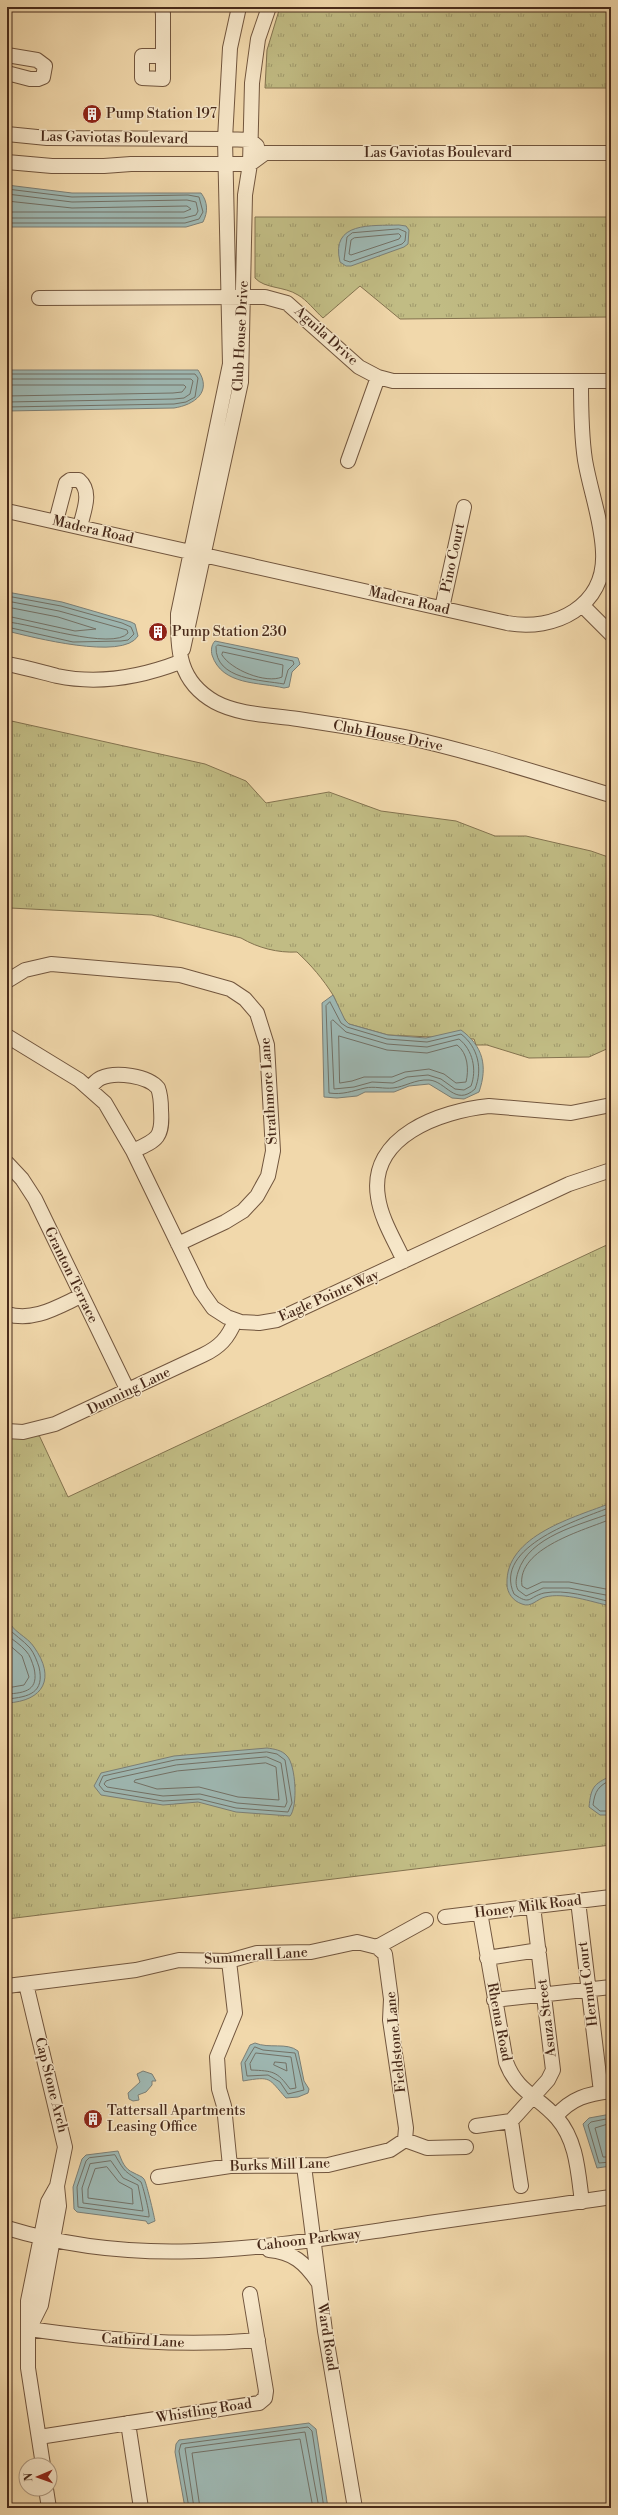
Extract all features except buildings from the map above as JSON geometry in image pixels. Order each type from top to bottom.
[{"type":"street","points":[[162,7],[163,56]]},
{"type":"street","name":"Club House Drive","points":[[237,298],[225,139],[230,48],[239,7]]},
{"type":"street","name":"Club House Drive","points":[[269,7],[258,39],[254,62],[250,164],[245,195],[230,364],[198,554],[178,614],[180,662],[191,681],[202,692],[215,702],[229,708],[405,737],[458,750],[611,795]]},
{"type":"street","points":[[7,55],[37,60],[45,66],[43,76],[38,79],[7,73]]},
{"type":"street","name":"Las Gaviotas Boulevard","points":[[7,134],[47,138],[250,140]]},
{"type":"street","points":[[250,140],[265,153],[250,164]]},
{"type":"street","name":"Las Gaviotas Boulevard","points":[[265,153],[611,153]]},
{"type":"street","name":"Las Gaviotas Boulevard","points":[[7,162],[52,166],[226,163],[250,164]]},
{"type":"street","name":"Aguila Drive","points":[[39,298],[265,298],[288,303],[359,367],[378,377],[393,381],[611,381]]},
{"type":"street","points":[[348,461],[378,377]]},
{"type":"street","name":"Madera Road","points":[[7,510],[507,623],[529,626],[552,622],[564,618],[582,605],[595,588],[599,577],[603,551],[585,459],[581,381]]},
{"type":"street","points":[[56,521],[66,483],[70,480],[79,480],[86,490],[86,498],[80,527]]},
{"type":"street","name":"Pino Court","points":[[442,608],[464,507]]},
{"type":"street","points":[[582,605],[611,634]]},
{"type":"street","points":[[7,664],[58,676],[108,680],[151,672],[180,662]]},
{"type":"street","name":"Strathmore Lane","points":[[7,981],[25,970],[51,964],[180,975],[230,989],[244,999],[257,1013],[265,1034],[268,1052],[273,1151],[268,1176],[257,1196],[243,1211],[225,1222],[178,1244]]},
{"type":"street","name":"Eagle Pointe Way","points":[[7,1036],[89,1088],[110,1110],[133,1151],[207,1300],[220,1312],[235,1321],[255,1324],[277,1320],[569,1184],[611,1170]]},
{"type":"street","points":[[89,1088],[98,1080],[107,1076],[143,1078],[158,1088],[162,1123],[160,1135],[150,1143],[133,1151]]},
{"type":"street","points":[[404,1261],[380,1206],[377,1184],[378,1174],[386,1154],[404,1135],[446,1116],[489,1106],[571,1113],[611,1105]]},
{"type":"street","name":"Granton Terrace","points":[[10,1170],[35,1199],[128,1391]]},
{"type":"street","points":[[7,1314],[20,1317],[32,1317],[82,1296]]},
{"type":"street","name":"Dunning Lane","points":[[7,1431],[23,1432],[55,1424],[213,1350],[227,1338],[235,1321]]},
{"type":"street","name":"Honey Milk Road","points":[[445,1916],[611,1897]]},
{"type":"street","name":"Hernut Court","points":[[578,1900],[589,1989],[606,2092]]},
{"type":"street","name":"Asuza Street","points":[[511,2121],[531,2097],[548,2080],[552,2070],[533,1906]]},
{"type":"street","name":"Rhema Road","points":[[480,1912],[494,2000],[506,2062],[515,2082],[531,2097],[556,2116],[569,2135],[574,2149],[582,2202]]},
{"type":"street","points":[[377,1947],[426,1920]]},
{"type":"street","name":"Summerall Lane","points":[[7,1986],[136,1970],[179,1960],[229,1961],[257,1953],[311,1952],[352,1942],[377,1947]]},
{"type":"street","name":"Fieldstone Lane","points":[[377,1947],[385,1954],[391,1999],[390,2020],[406,2128],[405,2140]]},
{"type":"street","points":[[487,1958],[539,1950]]},
{"type":"street","points":[[229,1961],[235,2013],[217,2057],[219,2089],[224,2106],[230,2166]]},
{"type":"street","name":"Cap Stone Arch","points":[[26,1984],[65,2142],[57,2186],[48,2202],[46,2239],[28,2301],[28,2368],[42,2457]]},
{"type":"street","points":[[494,2000],[611,1987]]},
{"type":"street","points":[[556,2116],[576,2098],[606,2092]]},
{"type":"street","points":[[476,2126],[511,2121],[521,2186]]},
{"type":"street","points":[[405,2140],[427,2148],[466,2147]]},
{"type":"street","name":"Burks Mill Lane","points":[[158,2177],[230,2166],[328,2165],[390,2150],[405,2140]]},
{"type":"street","name":"Ward Road","points":[[304,2166],[319,2283],[355,2508]]},
{"type":"street","name":"Cahoon Parkway","points":[[7,2228],[46,2239],[108,2250],[152,2253],[243,2248],[313,2240],[611,2197]]},
{"type":"street","points":[[243,2248],[281,2251],[291,2255],[304,2264],[319,2283]]},
{"type":"street","name":"Whistling Road","points":[[39,2437],[259,2403],[265,2398],[266,2391],[250,2294]]},
{"type":"street","name":"Catbird Lane","points":[[29,2329],[113,2340],[156,2343],[189,2344],[258,2340]]},
{"type":"street","points":[[128,2423],[141,2508]]},
{"type":"street","points":[[47,2497],[49,2508]]},
{"type":"green space","points":[[280,7],[611,7],[611,88],[265,88],[267,50]]},
{"type":"green space","points":[[255,217],[611,217],[611,317],[400,319],[360,286],[323,318],[308,303],[293,292],[269,286],[259,282],[255,278]]},
{"type":"green space","points":[[7,720],[205,764],[246,781],[266,803],[329,792],[381,811],[456,821],[495,836],[526,836],[591,851],[611,858],[611,1047],[589,1057],[529,1058],[487,1045],[476,1045],[474,1039],[388,1035],[349,1024],[344,1018],[333,995],[325,983],[297,952],[283,952],[268,949],[254,945],[241,938],[152,915],[10,908],[7,910]]},
{"type":"green space","points":[[611,1243],[611,1845],[7,1919],[7,1436],[39,1435],[68,1497]]},
{"type":"water","points":[[7,185],[72,193],[201,193],[206,203],[206,215],[203,222],[186,227],[7,227]]},
{"type":"water","points":[[366,226],[406,226],[409,230],[408,244],[404,247],[351,266],[346,266],[340,262],[339,249],[341,239],[347,233],[356,228]]},
{"type":"water","points":[[7,370],[198,370],[202,378],[203,385],[199,396],[194,400],[188,404],[174,408],[7,411]]},
{"type":"water","points":[[7,592],[62,602],[131,622],[135,624],[138,636],[129,643],[115,647],[97,647],[55,642],[7,631]]},
{"type":"water","points":[[215,641],[298,658],[300,664],[292,672],[289,687],[284,688],[243,681],[224,672],[217,665],[211,652]]},
{"type":"water","points":[[333,995],[345,1020],[349,1024],[388,1035],[426,1038],[461,1030],[474,1043],[482,1057],[483,1074],[479,1092],[464,1099],[452,1098],[429,1084],[409,1086],[394,1092],[365,1092],[357,1096],[337,1098],[324,1097],[322,1003]]},
{"type":"water","points":[[611,1503],[611,1606],[578,1598],[561,1596],[545,1597],[528,1605],[519,1603],[513,1599],[509,1593],[507,1584],[509,1567],[517,1553],[545,1530]]},
{"type":"water","points":[[7,1618],[12,1627],[31,1643],[41,1658],[45,1678],[43,1686],[38,1693],[30,1698],[7,1703]]},
{"type":"water","points":[[267,1748],[283,1752],[290,1761],[294,1777],[295,1795],[293,1811],[290,1816],[236,1812],[198,1802],[163,1805],[101,1795],[94,1786],[101,1773],[174,1756]]},
{"type":"water","points":[[611,1776],[611,1815],[600,1815],[589,1807],[592,1791],[597,1784]]},
{"type":"water","points":[[255,2043],[266,2046],[289,2047],[298,2051],[304,2081],[309,2089],[308,2093],[298,2097],[286,2098],[269,2080],[259,2079],[243,2081],[241,2063],[250,2045]]},
{"type":"water","points":[[143,2071],[152,2074],[156,2081],[152,2081],[152,2085],[146,2092],[138,2095],[139,2100],[133,2101],[129,2099],[128,2093],[140,2082],[137,2074]]},
{"type":"water","points":[[611,2114],[611,2166],[597,2168],[583,2124],[589,2118]]},
{"type":"water","points":[[118,2151],[126,2167],[144,2179],[155,2221],[148,2224],[146,2221],[77,2212],[74,2209],[73,2187],[82,2159],[86,2155]]},
{"type":"water","points":[[309,2423],[316,2429],[328,2508],[185,2508],[175,2452],[176,2444],[179,2440]]},
{"type":"place","name":"Pump Station 197","points":[[92,114]]},
{"type":"place","name":"Pump Station 230","points":[[158,632]]},
{"type":"place","name":"Tattersall Apartments Leasing Office","points":[[93,2119]]}]
